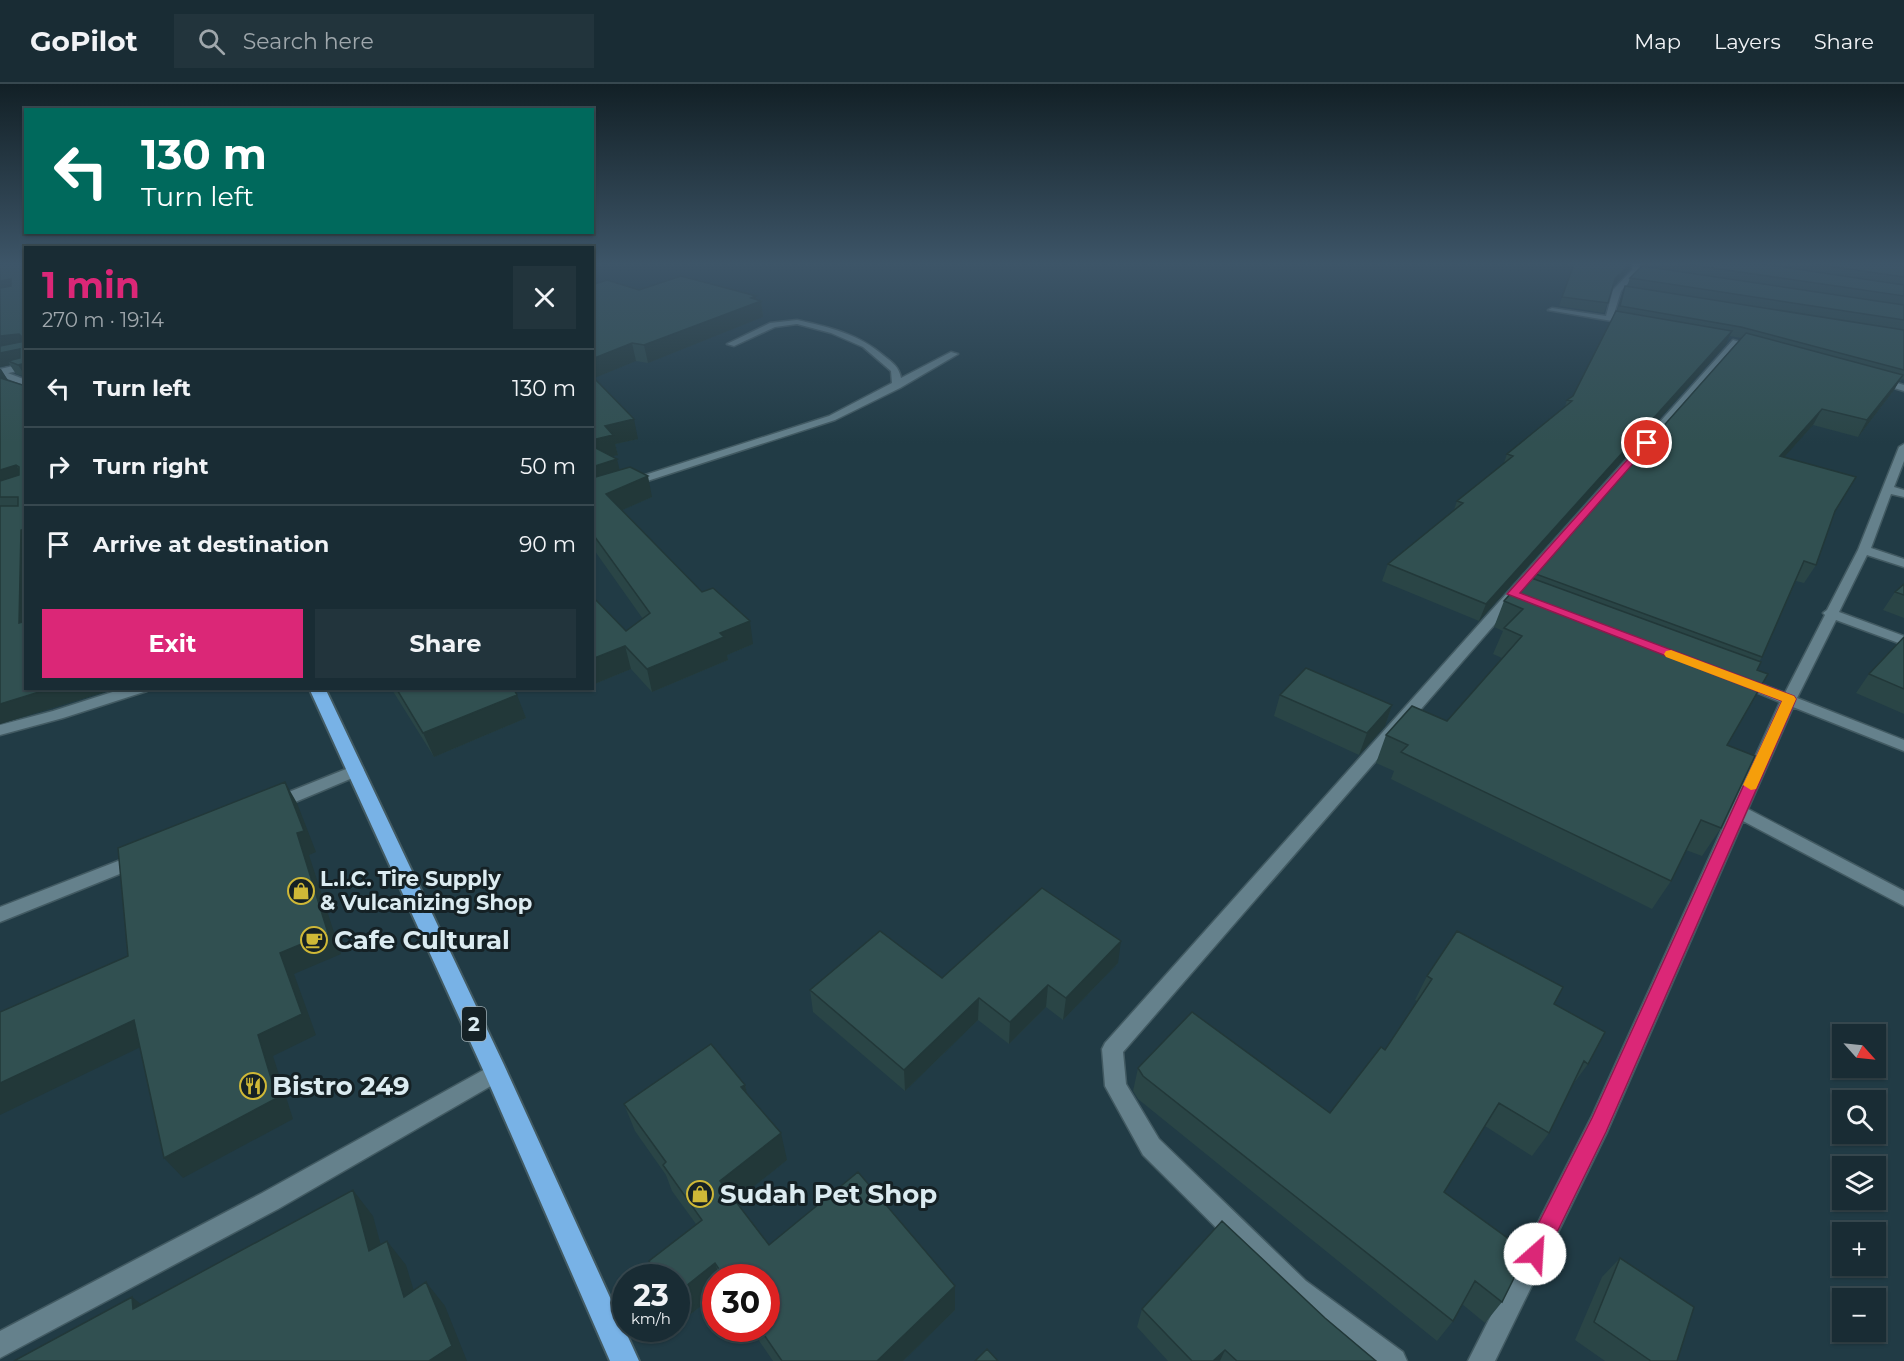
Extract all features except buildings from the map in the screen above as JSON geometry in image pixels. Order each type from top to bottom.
[{"type":"highway","name":"2","points":[[318,690],[496,1072],[625,1361]]},
{"type":"street","points":[[731,344],[773,325],[784,324]]},
{"type":"street","points":[[804,324],[834,331],[866,345],[895,370],[897,386]]},
{"type":"street","points":[[1635,324],[1643,325]]},
{"type":"street","points":[[1394,1361],[1297,1290],[1151,1147],[1116,1086],[1113,1049],[1518,597],[1736,342]]},
{"type":"street","points":[[594,495],[832,418],[897,386],[954,354]]},
{"type":"street","points":[[0,373],[24,367]]},
{"type":"street","points":[[0,373],[24,382]]},
{"type":"street","points":[[1871,379],[1904,388]]},
{"type":"street","points":[[1482,1361],[1599,1125],[1789,699],[1830,613],[1864,550],[1904,447]]},
{"type":"street","points":[[1888,489],[1904,494]]},
{"type":"street","points":[[1864,550],[1904,563]]},
{"type":"street","points":[[1830,613],[1904,641]]},
{"type":"street","points":[[1734,678],[1904,746]]},
{"type":"street","points":[[0,730],[58,716],[136,690]]},
{"type":"street","points":[[257,811],[356,770]]},
{"type":"street","points":[[1739,811],[1904,899]]},
{"type":"street","points":[[0,915],[157,852]]},
{"type":"street","points":[[0,1344],[270,1201],[496,1072]]},
{"type":"slow traffic","points":[[1671,654],[1789,699],[1751,785]]},
{"type":"place","name":"L.I.C. Tire Supply & Vulcanizing Shop","points":[[301,891]]},
{"type":"place","name":"Cafe Cultural","points":[[314,940]]},
{"type":"place","name":"Bistro 249","points":[[253,1086]]},
{"type":"place","name":"Sudah Pet Shop","points":[[700,1194]]},
{"type":"route","points":[[1535,1254],[1599,1125],[1789,699],[1513,594],[1647,443]]}]
